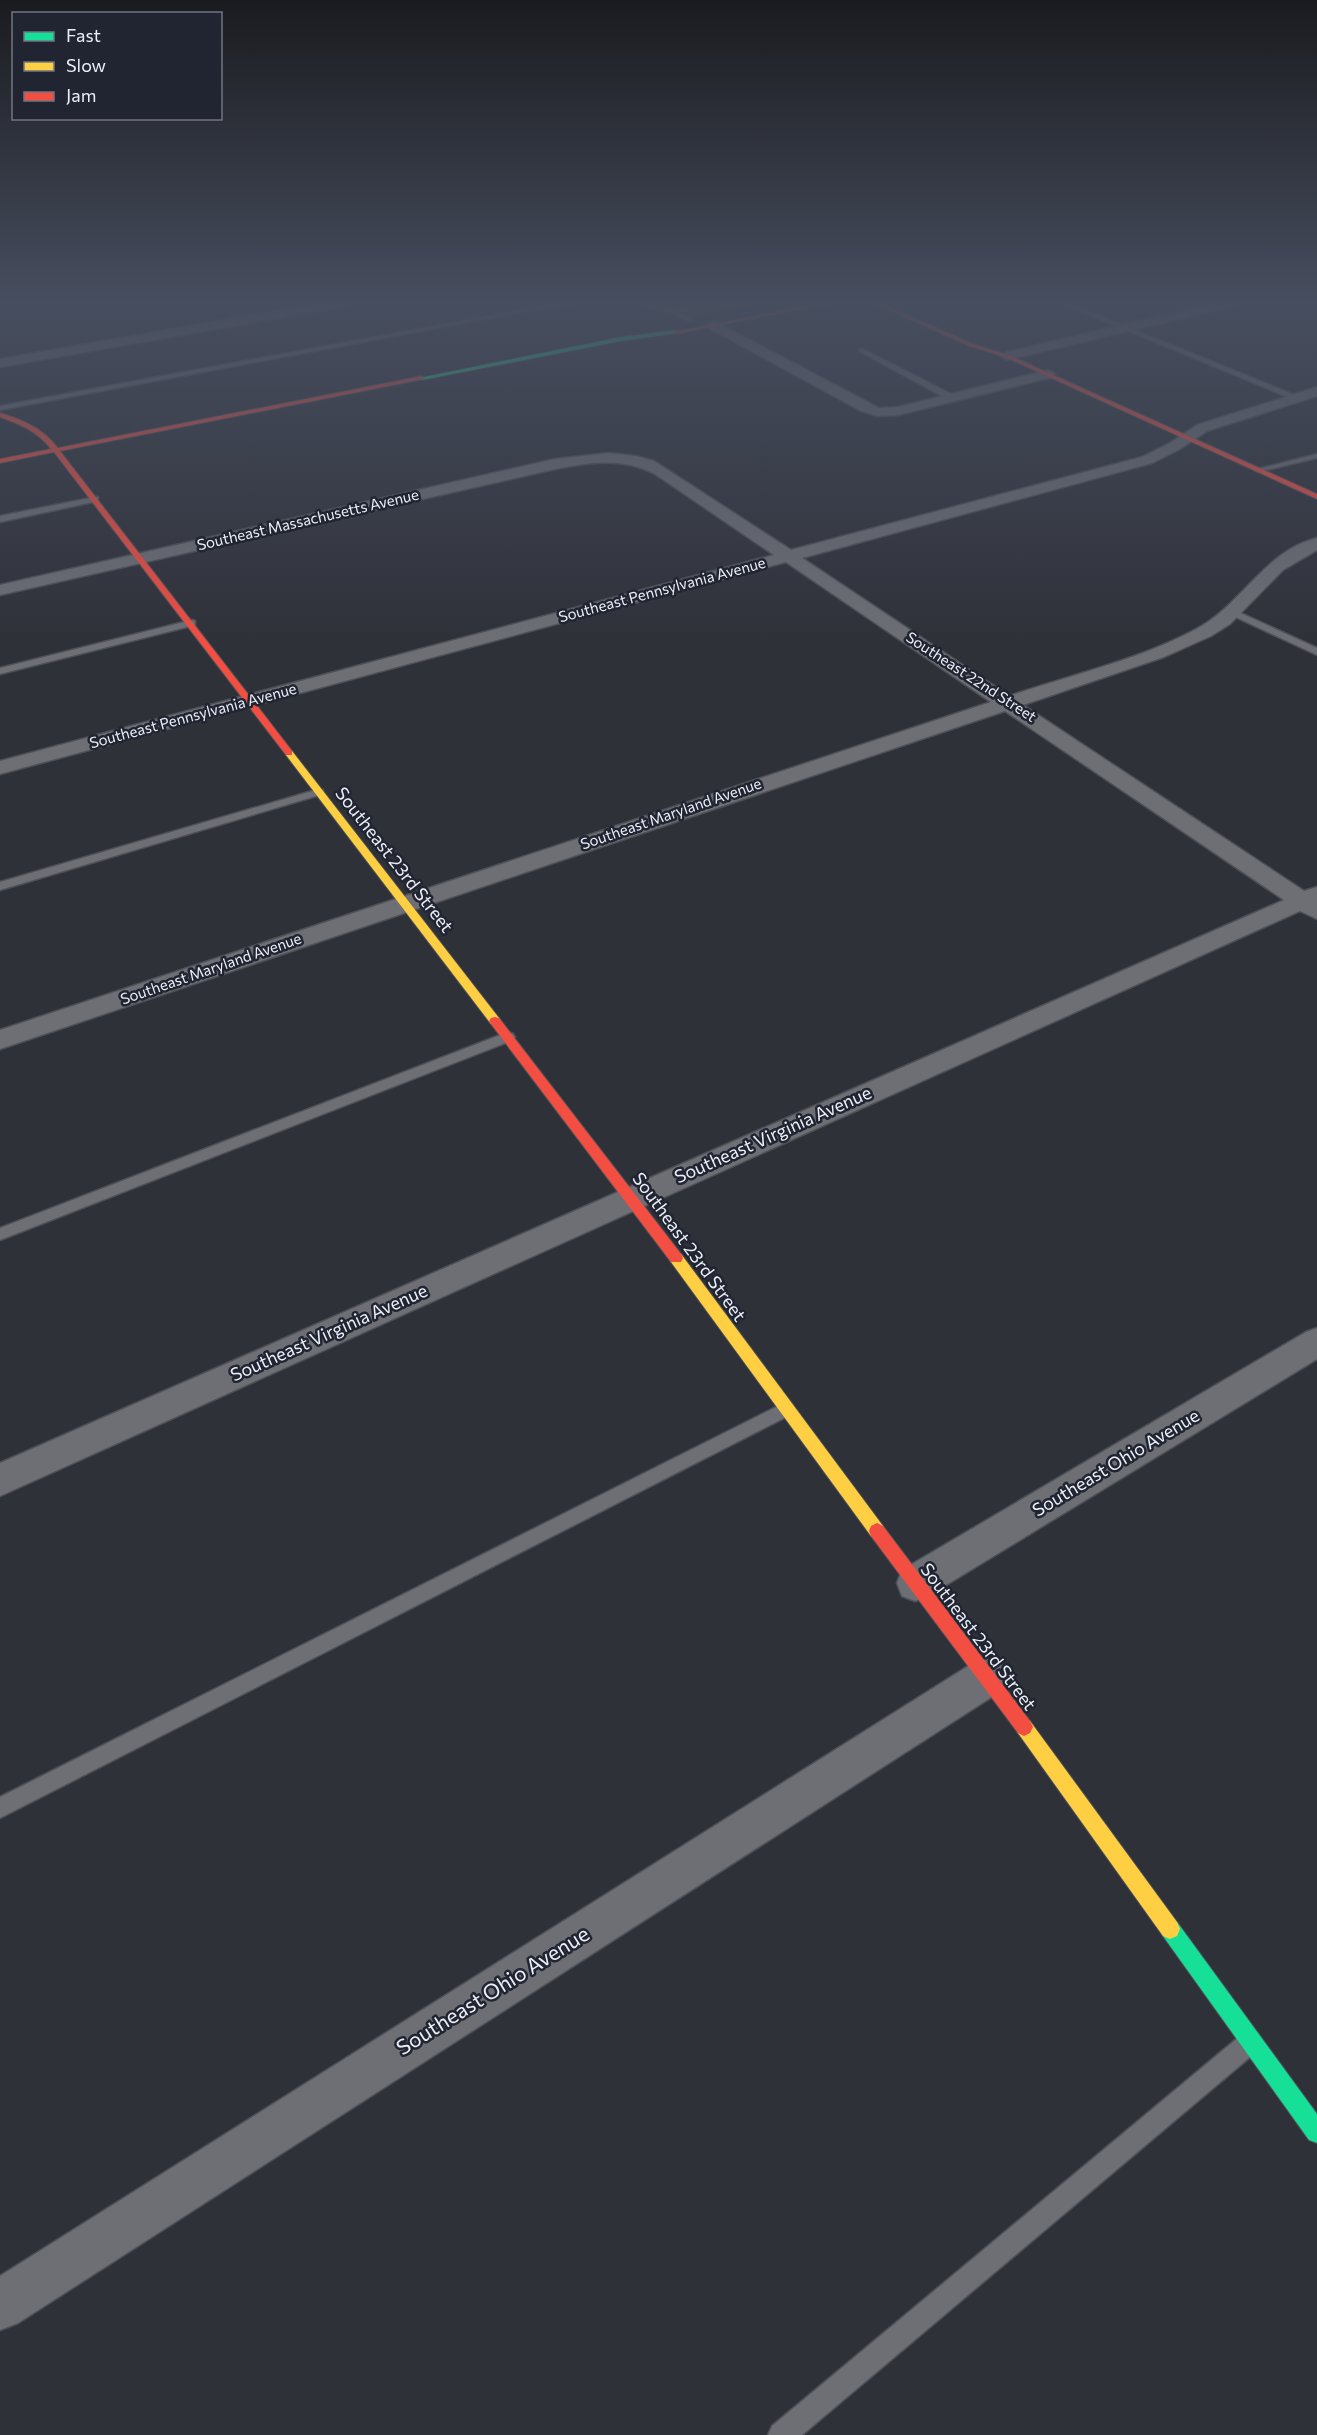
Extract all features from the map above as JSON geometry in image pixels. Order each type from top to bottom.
[{"type":"main road","name":"Southeast 23rd Street","points":[[0,416],[34,428],[45,436],[192,623],[319,792],[632,1198],[786,1409],[987,1677],[1317,2132]]},
{"type":"main road","points":[[0,461],[232,416]]},
{"type":"main road","points":[[1138,416],[1317,497]]},
{"type":"street","name":"Southeast Pennsylvania Avenue","points":[[0,768],[1147,460],[1202,428],[1236,416]]},
{"type":"street","name":"Southeast Massachusetts Avenue","points":[[0,590],[555,464],[589,458],[618,458]]},
{"type":"street","name":"Southeast 22nd Street","points":[[618,458],[656,467],[786,556],[1312,902]]},
{"type":"street","name":"Southeast Maryland Avenue","points":[[0,1040],[1176,646],[1204,632],[1232,612],[1276,566],[1317,543]]},
{"type":"street","name":"Southeast Virginia Avenue","points":[[0,1480],[632,1198],[1312,902]]},
{"type":"street","name":"Southeast Ohio Avenue","points":[[915,1583],[1317,1342]]},
{"type":"street","name":"Southeast Ohio Avenue","points":[[0,2304],[987,1677]]},
{"type":"lane","points":[[1258,470],[1317,456]]},
{"type":"lane","points":[[0,519],[95,499]]},
{"type":"lane","points":[[1232,612],[1317,652]]},
{"type":"lane","points":[[0,671],[192,623]]},
{"type":"lane","points":[[0,886],[319,792]]},
{"type":"lane","points":[[0,1234],[508,1037]]},
{"type":"lane","points":[[0,1808],[786,1409]]},
{"type":"lane","points":[[781,2435],[1252,2041]]},
{"type":"traffic: fast","points":[[1170,1929],[1317,2132]]},
{"type":"traffic: slow","points":[[289,753],[495,1021]]},
{"type":"traffic: slow","points":[[676,1258],[877,1531]]},
{"type":"traffic: slow","points":[[1024,1727],[1170,1929]]},
{"type":"traffic: jam","points":[[2,416],[34,428],[45,436],[289,753]]},
{"type":"traffic: jam","points":[[0,461],[231,416]]},
{"type":"traffic: jam","points":[[1138,416],[1317,497]]},
{"type":"traffic: jam","points":[[495,1021],[676,1258]]},
{"type":"traffic: jam","points":[[877,1531],[1024,1727]]}]
